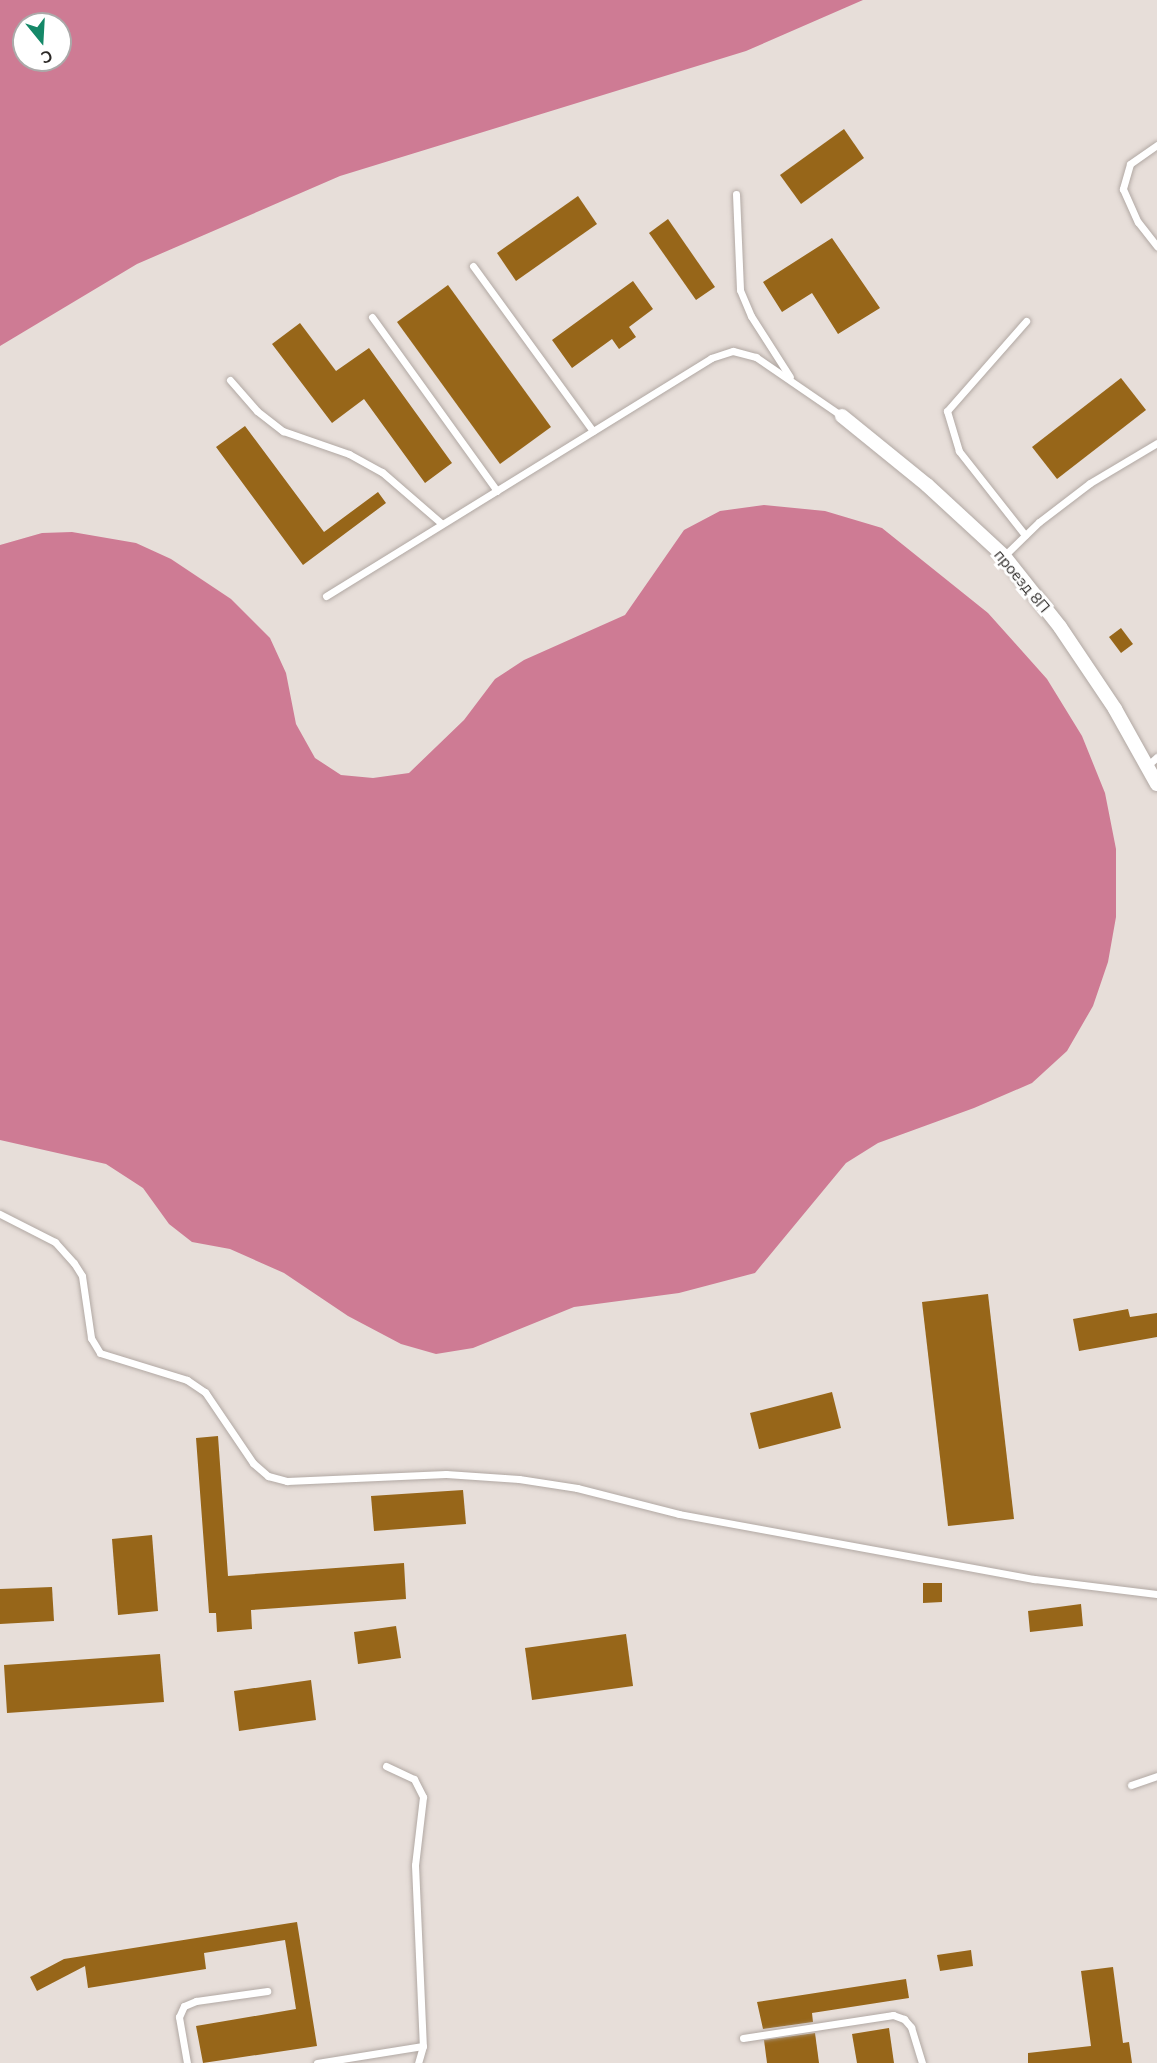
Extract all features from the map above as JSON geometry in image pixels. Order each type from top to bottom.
[{"type":"street","name":"проезд 8П","points":[[842,416],[927,485],[1004,556],[1060,627],[1152,761],[1157,784]]},
{"type":"lane","points":[[1157,145],[1130,164],[1123,189],[1138,222],[1157,246]]},
{"type":"lane","points":[[736,194],[740,290],[751,316],[793,382]]},
{"type":"lane","points":[[473,266],[593,431]]},
{"type":"lane","points":[[372,317],[496,491]]},
{"type":"lane","points":[[1025,535],[959,451],[947,411],[1026,321]]},
{"type":"lane","points":[[326,596],[711,358],[733,351],[756,357],[842,416]]},
{"type":"lane","points":[[230,380],[257,411],[283,431],[349,454],[382,472],[442,524]]},
{"type":"lane","points":[[1004,556],[1025,535],[1090,483],[1157,443]]},
{"type":"lane","points":[[0,1214],[55,1242],[74,1263],[82,1276],[91,1338],[100,1353],[187,1380],[205,1392],[253,1463],[268,1476],[288,1481],[446,1474],[519,1479],[577,1488],[679,1514],[1034,1579],[1157,1594]]},
{"type":"lane","points":[[386,1766],[414,1779],[423,1797],[415,1865],[423,2046],[418,2063]]},
{"type":"lane","points":[[1131,1785],[1157,1776]]},
{"type":"lane","points":[[187,2063],[179,2017],[184,2006],[196,2001],[267,1991]]},
{"type":"lane","points":[[743,2038],[893,2015],[904,2019],[911,2027],[922,2063]]},
{"type":"lane","points":[[317,2063],[423,2046]]},
{"type":"shaded area","points":[[0,0],[863,0],[746,51],[340,176],[137,264],[0,346]]},
{"type":"shaded area","points":[[764,505],[825,511],[882,528],[988,613],[1047,679],[1082,736],[1105,793],[1116,849],[1116,917],[1108,962],[1093,1006],[1067,1051],[1032,1083],[974,1108],[878,1143],[846,1163],[755,1273],[679,1293],[574,1307],[473,1348],[436,1354],[401,1344],[348,1316],[284,1273],[230,1249],[192,1242],[169,1224],[143,1188],[106,1164],[0,1140],[0,545],[42,533],[72,532],[136,543],[171,559],[231,599],[270,638],[286,673],[296,724],[315,758],[341,775],[373,778],[409,773],[464,720],[495,679],[524,660],[625,615],[684,530],[720,511]]},
{"type":"building","points":[[844,129],[864,158],[801,204],[780,175]]},
{"type":"building","points":[[578,196],[597,224],[516,281],[497,253]]},
{"type":"building","points":[[668,219],[715,287],[696,300],[649,233]]},
{"type":"building","points":[[832,238],[880,308],[838,334],[812,293],[782,312],[763,282]]},
{"type":"building","points":[[633,281],[653,309],[629,327],[636,337],[619,349],[612,339],[572,368],[552,340]]},
{"type":"building","points":[[448,285],[551,427],[500,464],[397,322]]},
{"type":"building","points":[[300,323],[336,371],[369,348],[452,463],[425,483],[364,399],[332,423],[272,344]]},
{"type":"building","points":[[1121,378],[1146,410],[1057,479],[1032,447]]},
{"type":"building","points":[[245,426],[324,532],[378,492],[386,503],[303,565],[216,447]]},
{"type":"building","points":[[1121,628],[1133,644],[1121,653],[1109,637]]},
{"type":"building","points":[[988,1294],[1014,1519],[948,1526],[922,1302]]},
{"type":"building","points":[[1128,1309],[1130,1317],[1157,1313],[1157,1337],[1079,1351],[1073,1319]]},
{"type":"building","points":[[832,1392],[841,1428],[759,1449],[750,1413]]},
{"type":"building","points":[[218,1436],[228,1576],[404,1563],[406,1599],[251,1610],[252,1629],[217,1632],[216,1613],[209,1613],[196,1438]]},
{"type":"building","points":[[463,1490],[466,1524],[374,1531],[371,1496]]},
{"type":"building","points":[[152,1535],[158,1611],[118,1615],[112,1539]]},
{"type":"building","points":[[923,1583],[942,1583],[942,1602],[923,1603]]},
{"type":"building","points":[[52,1587],[54,1621],[0,1624],[0,1589]]},
{"type":"building","points":[[1081,1604],[1083,1626],[1030,1632],[1028,1611]]},
{"type":"building","points":[[396,1626],[401,1658],[358,1664],[354,1632]]},
{"type":"building","points":[[626,1634],[633,1686],[532,1700],[525,1648]]},
{"type":"building","points":[[160,1654],[164,1702],[7,1713],[4,1665]]},
{"type":"building","points":[[311,1680],[316,1720],[239,1731],[234,1691]]},
{"type":"building","points":[[297,1922],[317,2046],[203,2063],[196,2026],[296,2009],[285,1940],[204,1953],[206,1969],[88,1988],[85,1966],[37,1991],[30,1977],[64,1959]]},
{"type":"building","points":[[971,1950],[973,1966],[940,1971],[937,1955]]},
{"type":"building","points":[[1113,1967],[1123,2043],[1129,2042],[1132,2063],[1028,2063],[1028,2053],[1091,2046],[1081,1971]]},
{"type":"building","points":[[906,1979],[909,1998],[812,2013],[813,2022],[763,2029],[757,2002]]},
{"type":"building","points":[[889,2028],[894,2063],[857,2063],[852,2034]]},
{"type":"building","points":[[815,2033],[819,2063],[767,2063],[764,2040]]}]
